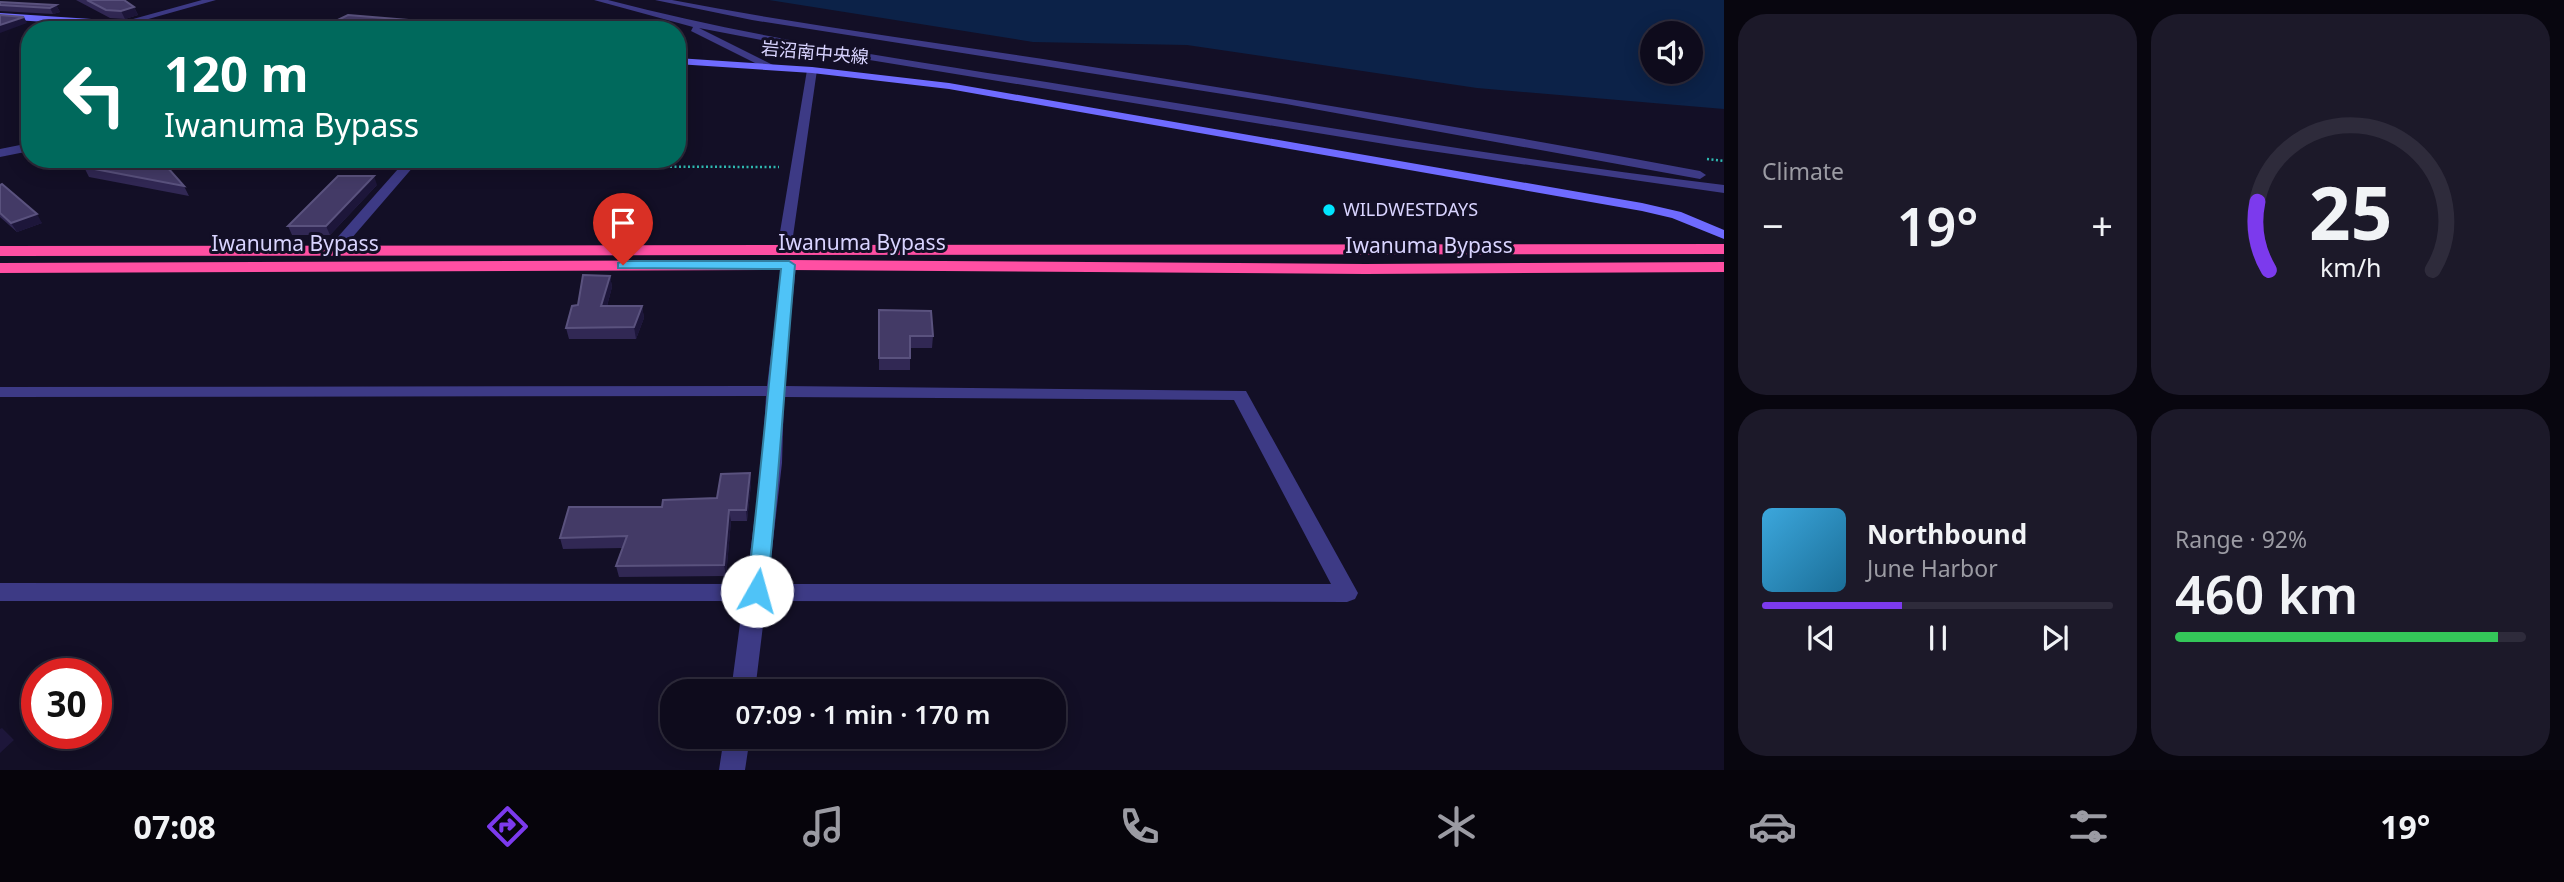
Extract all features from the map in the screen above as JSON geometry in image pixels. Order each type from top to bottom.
[{"type":"highway","name":"Iwanuma Bypass","points":[[0,268],[1724,249]]},
{"type":"highway","name":"Iwanuma Bypass","points":[[0,251],[333,251],[1351,269],[1724,267]]},
{"type":"street","points":[[132,21],[212,0]]},
{"type":"street","points":[[598,0],[675,21]]},
{"type":"street","points":[[659,0],[749,19],[1035,61],[1491,135],[1724,180]]},
{"type":"street","points":[[0,16],[75,21]]},
{"type":"street","points":[[686,23],[881,59],[1505,160],[1587,173],[1724,189]]},
{"type":"street","points":[[686,26],[769,67]]},
{"type":"street","name":"岩沼南中央線","points":[[686,62],[812,70],[949,86],[1611,201],[1676,215],[1724,235]]},
{"type":"street","points":[[745,679],[772,463],[786,258],[812,70]]},
{"type":"street","points":[[0,153],[21,149]]},
{"type":"street","points":[[333,251],[406,168]]},
{"type":"street","points":[[0,393],[775,391],[1240,396],[1347,593],[0,592]]},
{"type":"street","points":[[732,770],[735,749]]},
{"type":"path","points":[[686,167],[797,167]]},
{"type":"water","points":[[769,0],[1724,0],[1724,109],[1477,88],[1187,45],[1033,42]]},
{"type":"building","points":[[87,0],[124,0],[134,7],[121,11],[106,10]]},
{"type":"building","points":[[0,2],[56,5],[50,8],[0,5]]},
{"type":"building","points":[[0,15],[24,17],[0,25]]},
{"type":"building","points":[[348,15],[421,21],[336,21]]},
{"type":"building","points":[[89,168],[168,168],[184,186]]},
{"type":"building","points":[[338,176],[374,176],[326,226],[288,226]]},
{"type":"building","points":[[2,184],[37,214],[11,223],[0,213]]},
{"type":"building","points":[[583,275],[610,276],[601,306],[642,306],[634,327],[566,328],[572,306],[578,305]]},
{"type":"building","points":[[879,310],[931,311],[933,336],[910,336],[910,358],[879,358]]},
{"type":"building","points":[[750,473],[746,510],[729,510],[724,565],[616,566],[627,536],[560,538],[569,507],[662,507],[663,500],[717,498],[721,474]]},
{"type":"place","name":"WILDWESTDAYS","points":[[1329,210]]},
{"type":"route","points":[[623,265],[789,265],[775,391],[772,463],[757,591]]}]
